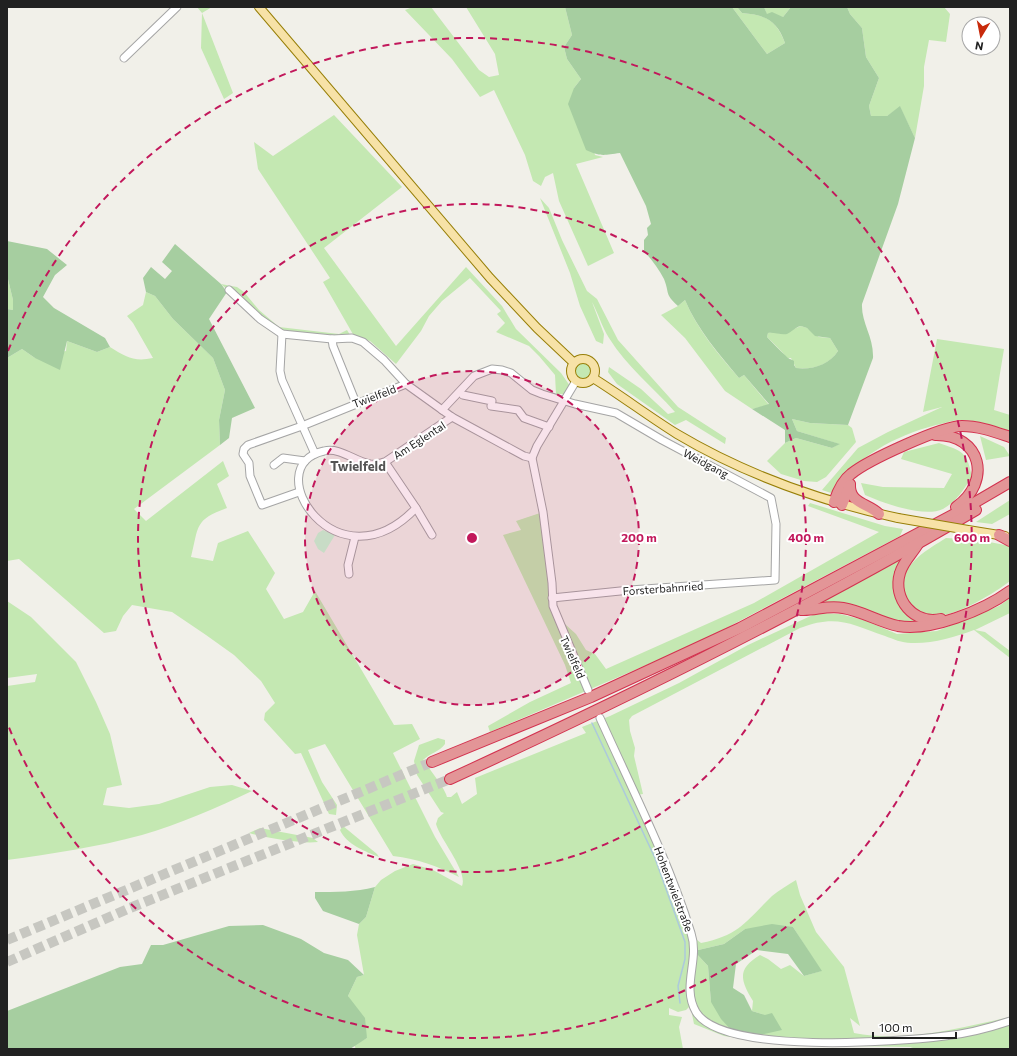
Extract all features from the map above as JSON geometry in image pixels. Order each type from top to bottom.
[{"type":"highway","points":[[838,504],[847,478],[858,470],[878,457],[948,428],[963,426],[980,428],[1010,437]]},
{"type":"highway","points":[[932,435],[947,435],[966,444],[973,452],[978,467],[976,484],[971,493],[963,503],[947,513],[944,519]]},
{"type":"highway","points":[[838,504],[858,470]]},
{"type":"highway","points":[[432,762],[591,697],[698,648],[788,604],[1010,482]]},
{"type":"highway","points":[[850,484],[851,493],[857,502],[872,508],[879,514]]},
{"type":"highway","points":[[450,779],[640,690],[797,610],[1010,490]]},
{"type":"highway","points":[[999,535],[1010,541]]},
{"type":"highway","points":[[919,542],[902,567],[898,586],[901,600],[905,607],[918,617],[933,620],[946,618],[988,600],[1010,585]]},
{"type":"highway","points":[[797,610],[807,610],[825,606],[844,608],[896,625],[924,628],[956,618],[995,600],[1010,591]]},
{"type":"main road","points":[[259,7],[480,268],[532,323],[574,363]]},
{"type":"main road","points":[[584,359],[591,362],[595,368],[594,378],[585,383],[576,381],[571,372],[574,363],[584,359]]},
{"type":"main road","points":[[594,378],[644,413],[696,445],[747,470],[838,504],[898,518],[1010,537]]},
{"type":"street","points":[[124,58],[177,7]]},
{"type":"street","points":[[229,290],[267,324],[282,334],[332,339],[352,338],[363,342],[384,360],[406,384]]},
{"type":"street","points":[[282,334],[280,371],[282,380],[315,454]]},
{"type":"street","points":[[332,339],[333,346],[356,403]]},
{"type":"street","name":"Am Eglental","points":[[442,410],[474,376],[492,369],[511,373],[532,390],[564,401]]},
{"type":"street","points":[[532,458],[537,446],[576,381]]},
{"type":"street","name":"Twielfeld","points":[[299,492],[262,505],[250,476],[249,464],[243,454],[244,449],[248,445],[302,426],[406,384],[452,417],[524,456],[532,458],[543,512],[555,616],[588,690]]},
{"type":"street","points":[[463,395],[492,401],[491,406],[518,410],[524,418],[549,427]]},
{"type":"street","name":"Weidgang","points":[[564,401],[616,413],[662,440],[771,498],[776,524],[775,580]]},
{"type":"street","name":"Am Eglental","points":[[304,461],[322,451],[333,449],[355,460],[371,465],[385,462],[452,417]]},
{"type":"street","points":[[274,465],[283,458],[304,461],[299,472],[299,492],[315,517],[341,534],[355,537],[369,536],[389,530],[404,520],[416,508]]},
{"type":"street","name":"Am Eglental","points":[[385,462],[432,535]]},
{"type":"street","points":[[349,574],[348,565],[355,537]]},
{"type":"street","name":"Forsterbahnried","points":[[552,598],[630,590],[775,580]]},
{"type":"street","name":"Hohentwielstraße","points":[[600,718],[675,886],[692,936],[693,958],[689,986],[696,1012],[702,1018],[714,1026],[734,1033],[800,1042],[838,1044],[946,1036],[1010,1021]]},
{"type":"green space","points":[[197,7],[212,7],[202,13]]},
{"type":"green space","points":[[413,7],[431,7],[479,70],[489,77],[499,75],[495,54],[466,7],[565,7],[572,35],[564,47],[567,59],[581,79],[574,88],[595,155],[603,157],[576,164],[614,253],[588,266],[559,201],[553,173],[545,177],[541,186],[533,181],[525,155],[494,90],[480,97],[452,59],[405,10]]},
{"type":"green space","points":[[565,7],[732,7],[767,54],[785,43],[782,35],[769,20],[757,15],[742,13],[737,7],[764,7],[767,14],[772,12],[783,17],[791,7],[847,7],[850,14],[862,28],[866,57],[879,78],[869,106],[871,116],[887,116],[900,106],[915,138],[898,204],[862,304],[863,318],[872,343],[873,358],[848,425],[810,423],[792,419],[797,431],[840,444],[832,448],[796,438],[785,443],[785,430],[752,409],[769,404],[744,375],[739,378],[724,360],[702,331],[685,300],[678,306],[671,298],[662,275],[644,251],[644,240],[648,235],[647,228],[651,224],[646,206],[620,153],[603,155],[595,154],[586,150],[568,104],[574,88],[581,79],[567,59],[564,47],[572,35]],"holes":[[[801,326],[807,328],[815,336],[830,338],[838,351],[830,360],[820,366],[796,368],[794,361],[787,357],[767,337],[768,333],[787,334],[795,328]]]},
{"type":"green space","points":[[732,7],[737,7],[742,13],[758,15],[769,20],[778,29],[785,43],[767,54]]},
{"type":"green space","points":[[764,7],[791,7],[783,17],[767,15]]},
{"type":"green space","points":[[847,7],[944,7],[950,14],[946,42],[929,40],[924,67],[924,86],[915,138],[900,107],[887,116],[871,116],[869,106],[879,78],[866,57],[862,28],[850,14]]},
{"type":"green space","points":[[202,13],[233,93],[224,99],[201,48]]},
{"type":"green space","points":[[334,115],[402,187],[324,248],[396,346],[466,267],[502,306],[516,329],[561,373],[570,386],[564,394],[556,394],[555,375],[529,346],[496,332],[505,323],[497,314],[501,311],[470,278],[442,301],[429,316],[421,331],[396,364],[370,341],[354,336],[323,282],[330,278],[258,169],[254,142],[273,156]]},
{"type":"green space","points":[[540,198],[549,208],[562,240],[587,291],[597,299],[618,340],[678,407],[726,438],[725,444],[686,420],[675,425],[617,384],[608,372],[609,367],[641,389],[668,414],[675,412],[632,368],[616,348],[607,334],[592,302],[604,334],[603,344],[596,341],[580,306],[570,273]]},
{"type":"green space","points":[[7,241],[47,249],[67,265],[55,275],[43,297],[54,308],[105,338],[110,347],[97,352],[67,341],[60,370],[35,358],[22,349],[7,358],[7,309],[13,310],[13,300],[7,275]]},
{"type":"green space","points":[[175,244],[221,284],[227,292],[209,319],[255,408],[232,418],[229,438],[220,445],[219,420],[225,390],[213,358],[173,319],[155,296],[146,292],[143,278],[151,267],[165,279],[172,271],[162,262]]},
{"type":"green space","points":[[7,275],[13,300],[13,310],[7,309]]},
{"type":"green space","points":[[221,284],[237,287],[244,292],[259,310],[279,327],[339,334],[347,330],[352,338],[282,334],[260,319]]},
{"type":"green space","points":[[146,292],[155,296],[173,319],[213,358],[225,390],[219,420],[220,445],[134,509],[146,521],[223,461],[229,476],[217,484],[227,508],[209,516],[200,525],[197,531],[191,557],[213,561],[218,543],[248,531],[275,573],[266,589],[284,619],[303,612],[315,591],[394,725],[412,724],[420,739],[393,753],[435,837],[459,877],[427,864],[411,859],[393,856],[325,744],[308,750],[322,782],[337,805],[336,815],[329,814],[301,753],[295,754],[264,720],[265,713],[275,703],[261,681],[234,655],[206,635],[172,612],[132,605],[123,616],[116,631],[104,633],[19,559],[7,561],[7,358],[22,349],[35,358],[66,351],[67,341],[97,352],[110,347],[130,358],[153,358],[133,323],[127,316],[143,305]]},
{"type":"green space","points":[[685,300],[702,331],[716,350],[739,378],[744,375],[769,405],[752,409],[725,391],[685,338],[661,315],[678,306]]},
{"type":"green space","points":[[801,326],[807,328],[819,337],[830,338],[838,351],[830,360],[820,366],[796,368],[791,358],[787,358],[767,337],[768,333],[773,332],[782,334]]},
{"type":"green space","points":[[937,339],[1004,349],[994,410],[1010,415],[1010,431],[979,422],[966,420],[951,421],[920,430],[891,442],[864,459],[841,480],[831,493],[822,490],[858,448],[888,432],[942,407],[923,412]]},
{"type":"green space","points":[[584,362],[590,365],[593,371],[590,377],[584,380],[578,377],[575,371],[578,365]]},
{"type":"green space","points":[[792,419],[810,423],[848,425],[852,428],[856,442],[826,477],[817,482],[804,481],[781,474],[767,461],[785,443],[796,438],[832,448],[839,444],[797,431]]},
{"type":"green space","points":[[980,436],[1004,447],[1010,456],[986,460]]},
{"type":"green space","points":[[939,443],[962,453],[968,462],[972,477],[959,495],[948,506],[935,511],[915,511],[882,502],[865,495],[861,483],[883,487],[944,488],[952,474],[901,459],[904,452]]},
{"type":"green space","points":[[1010,500],[1010,514],[992,524],[976,522]]},
{"type":"green space","points":[[810,503],[885,526],[903,529],[900,536],[698,643],[490,732],[488,726],[530,702],[571,683],[565,665],[503,535],[521,530],[516,521],[543,512],[555,615],[576,634],[586,650],[595,654],[606,669],[754,603],[879,532],[808,506]]},
{"type":"green space","points":[[323,530],[335,535],[324,553],[318,549],[314,541],[318,533]]},
{"type":"green space","points":[[946,538],[979,540],[1010,546],[1010,581],[967,607],[941,616],[930,617],[920,614],[906,603],[903,584],[908,569],[913,562],[925,551]]},
{"type":"green space","points":[[901,558],[897,598],[929,622],[905,624],[822,602]]},
{"type":"green space","points":[[1010,598],[1010,613],[975,630],[985,632],[1010,651],[1010,658],[974,630],[935,641],[908,643],[843,622],[824,622],[800,628],[632,716],[629,720],[630,731],[635,748],[634,756],[643,794],[636,795],[692,936],[701,943],[725,936],[741,926],[772,896],[796,880],[800,895],[816,932],[844,967],[860,1026],[850,1018],[854,1033],[873,1036],[913,1035],[952,1030],[1010,1017],[1010,1049],[916,1049],[910,1047],[789,1045],[724,1036],[694,1024],[692,1004],[686,1010],[678,1012],[669,1008],[669,1015],[682,1017],[679,1027],[683,1049],[356,1049],[354,1045],[367,1038],[348,996],[357,977],[364,975],[357,935],[359,924],[366,917],[375,887],[381,880],[395,871],[413,864],[433,870],[462,886],[463,880],[458,864],[436,824],[438,818],[444,813],[441,812],[417,775],[414,761],[419,745],[438,738],[445,740],[443,747],[423,760],[441,784],[447,797],[451,797],[457,792],[462,804],[477,794],[475,778],[586,733],[582,727],[610,716],[679,683],[748,645],[817,613],[840,614],[864,620],[897,634],[937,631],[999,606]],"holes":[[[793,927],[821,971],[804,976],[790,965],[781,969],[760,955],[753,960],[744,970],[743,981],[753,1001],[752,1011],[765,1015],[711,1002],[708,966],[694,951],[724,944],[745,929]]]},
{"type":"green space","points":[[7,601],[31,617],[76,662],[96,702],[110,734],[122,785],[107,788],[103,805],[129,808],[159,804],[210,787],[232,785],[252,791],[198,815],[142,835],[74,850],[7,860],[7,686],[35,682],[37,674],[7,678]]},
{"type":"green space","points":[[343,826],[379,857],[357,847],[347,839],[340,830]]},
{"type":"green space","points":[[260,828],[313,838],[318,842],[284,840],[249,833]]},
{"type":"green space","points":[[375,887],[366,917],[359,924],[323,911],[315,898],[315,892],[353,891]]},
{"type":"green space","points":[[772,924],[793,927],[822,971],[804,976],[788,954],[757,950],[736,964],[733,988],[744,995],[752,1011],[765,1015],[772,1013],[782,1030],[756,1036],[734,1033],[721,1019],[711,1002],[708,966],[694,951],[724,944],[745,929]]},
{"type":"green space","points":[[263,925],[301,939],[324,953],[348,960],[364,975],[357,977],[348,996],[365,1018],[367,1038],[350,1049],[7,1049],[7,1011],[120,967],[142,964],[151,945],[163,945],[229,926]]},
{"type":"waterway","points":[[592,723],[655,858],[685,942],[685,959],[678,986],[680,1003]]},
{"type":"tunnel","points":[[7,940],[432,762]]},
{"type":"tunnel","points":[[7,962],[130,908],[450,779]]},
{"type":"district","name":"Twielfeld","points":[[358,466]]}]
